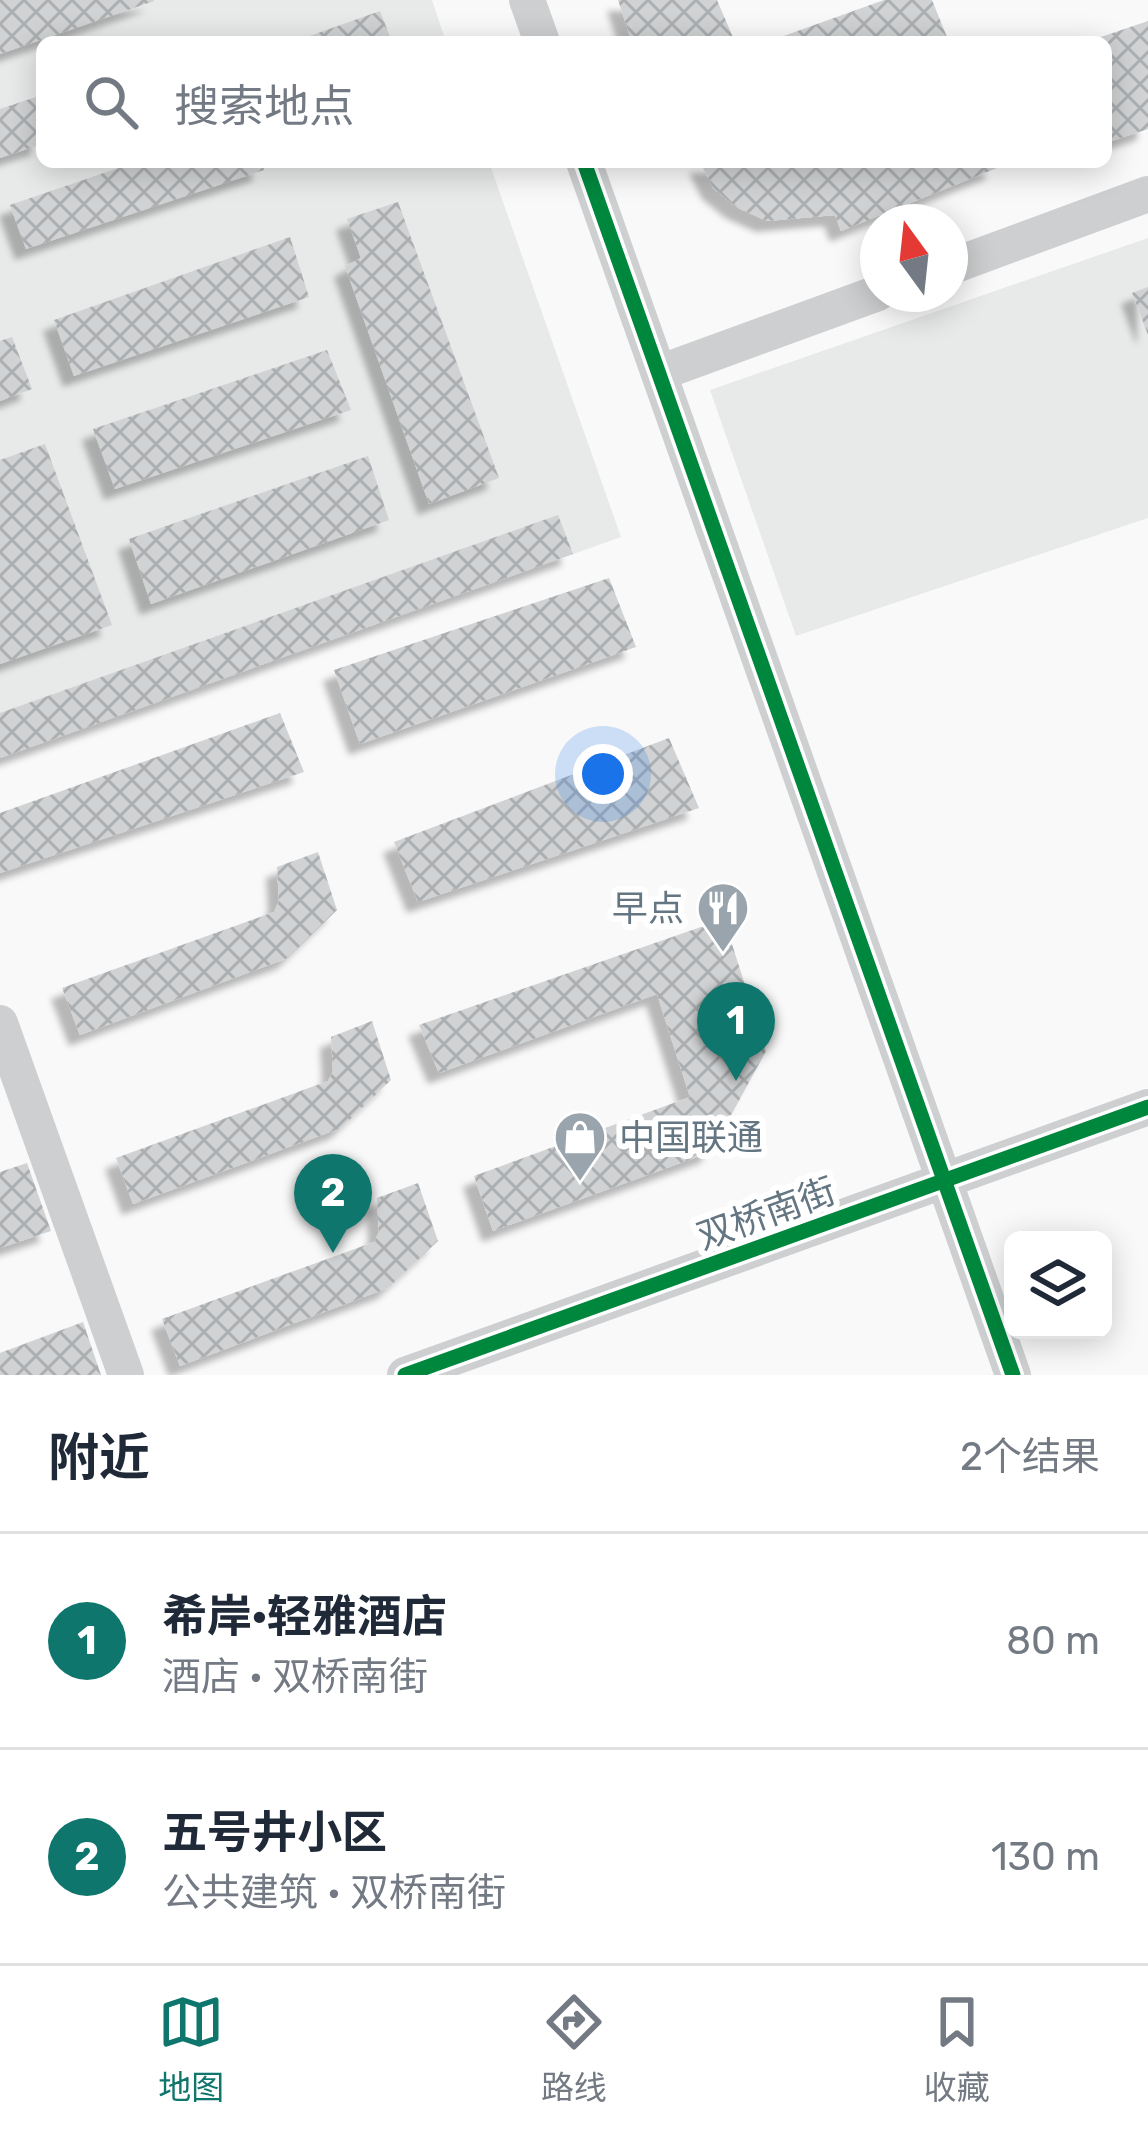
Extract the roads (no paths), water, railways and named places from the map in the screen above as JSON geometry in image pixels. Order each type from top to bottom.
[{"type":"street","points":[[527,0],[540,36]]},
{"type":"street","points":[[586,168],[1013,1375]]},
{"type":"street","points":[[968,260],[1148,194]]},
{"type":"street","points":[[659,373],[860,300]]},
{"type":"street","points":[[0,1022],[126,1375]]},
{"type":"street","name":"双桥南街","points":[[405,1375],[1148,1107]]},
{"type":"place","name":"早点","points":[[723,954]]},
{"type":"place","name":"希岸·轻雅酒店","points":[[736,1081]]},
{"type":"place","name":"中国联通","points":[[580,1183]]},
{"type":"place","name":"五号井小区","points":[[333,1253]]}]
